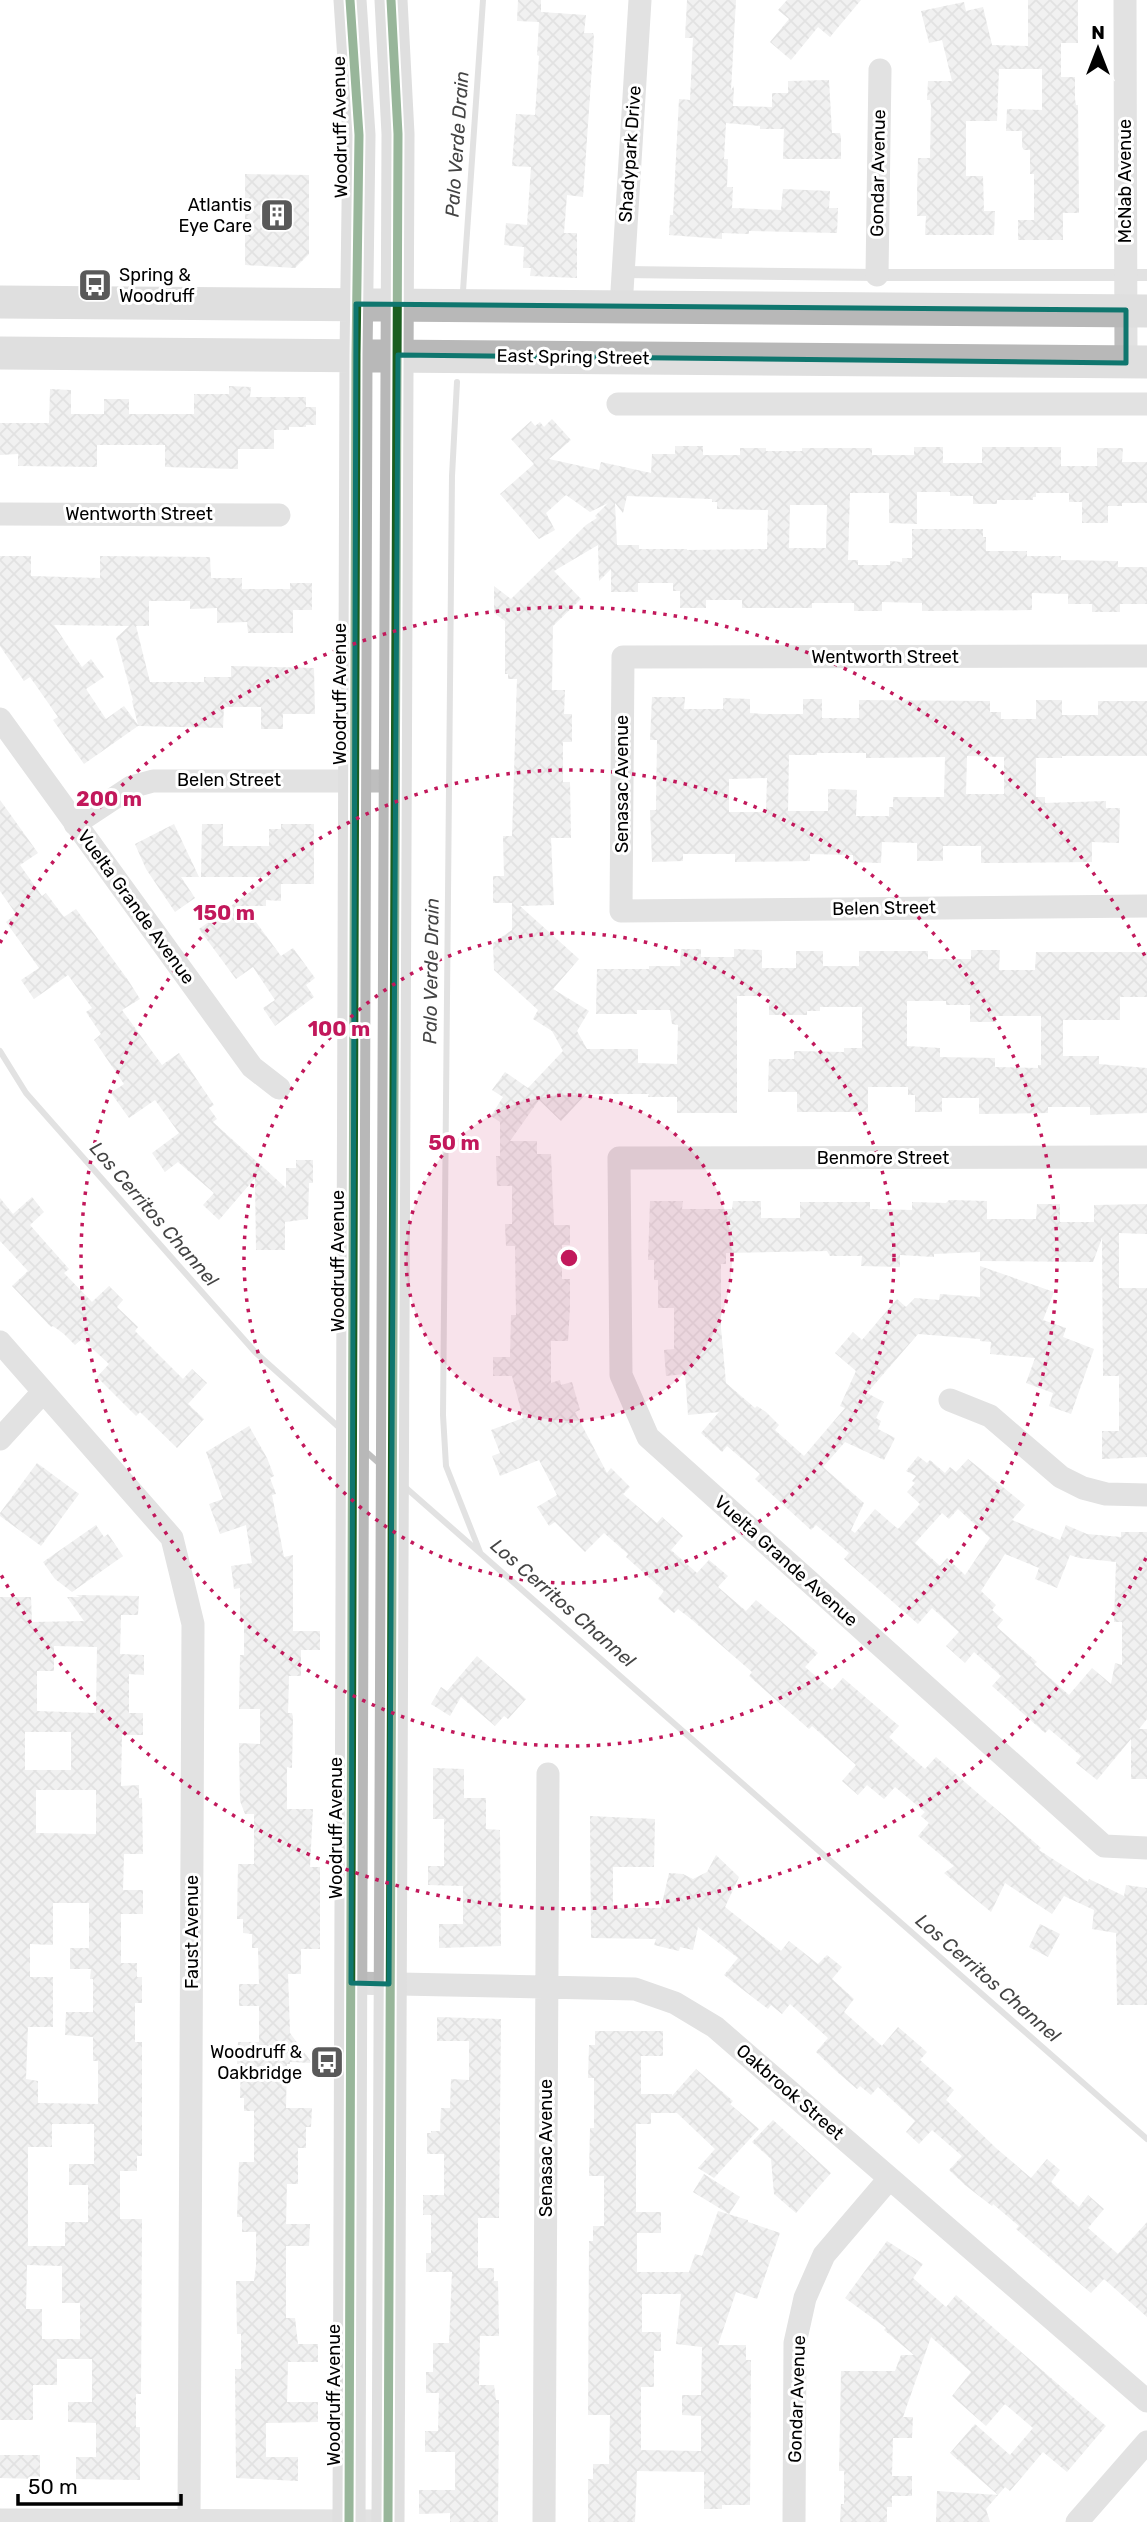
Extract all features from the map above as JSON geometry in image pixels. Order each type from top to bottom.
[{"type":"main road","name":"Woodruff Avenue","points":[[349,2521],[356,304],[359,135],[351,0]]},
{"type":"main road","points":[[388,2521],[398,355],[398,134],[391,0]]},
{"type":"main road","points":[[0,302],[1136,310]]},
{"type":"main road","name":"East Spring Street","points":[[0,353],[1137,362]]},
{"type":"street","name":"Shadypark Drive","points":[[621,307],[640,0]]},
{"type":"street","name":"McNab Avenue","points":[[1125,0],[1137,362]]},
{"type":"street","name":"Gondar Avenue","points":[[877,275],[880,70]]},
{"type":"street","points":[[618,404],[1147,404]]},
{"type":"street","name":"Wentworth Street","points":[[0,514],[279,515]]},
{"type":"street","name":"Wentworth Street","points":[[623,657],[1147,656]]},
{"type":"street","name":"Senasac Avenue","points":[[621,911],[623,657]]},
{"type":"street","name":"Vuelta Grande Avenue","points":[[0,719],[251,1067],[279,1088]]},
{"type":"street","name":"Belen Street","points":[[75,824],[131,787],[153,781],[396,782]]},
{"type":"street","name":"Belen Street","points":[[621,911],[1147,906]]},
{"type":"street","name":"Benmore Street","points":[[619,1158],[1147,1157]]},
{"type":"street","name":"Vuelta Grande Avenue","points":[[619,1158],[621,1375],[648,1437],[1104,1846],[1147,1848]]},
{"type":"street","points":[[0,1342],[43,1392],[0,1439]]},
{"type":"street","name":"Faust Avenue","points":[[43,1392],[172,1538],[193,1624],[189,2522]]},
{"type":"street","points":[[950,1400],[990,1416],[1061,1477],[1083,1488],[1106,1494],[1147,1495]]},
{"type":"street","name":"Senasac Avenue","points":[[544,2522],[548,1774]]},
{"type":"street","name":"Oakbrook Street","points":[[351,1983],[635,1989],[675,2003],[715,2028],[1147,2401]]},
{"type":"street","name":"Gondar Avenue","points":[[794,2522],[795,2343],[805,2298],[824,2255],[889,2179]]},
{"type":"street","points":[[1077,2522],[1147,2442]]},
{"type":"street","points":[[0,2520],[388,2521]]},
{"type":"lane","points":[[623,272],[1136,275]]},
{"type":"highlighted area","points":[[356,304],[1126,310],[1126,363],[398,355],[389,1984],[351,1983]]},
{"type":"building","points":[[518,0],[541,0],[541,12],[586,15],[584,33],[593,33],[594,37],[583,197],[567,195],[564,233],[577,233],[577,278],[530,276],[531,268],[523,268],[524,247],[504,245],[506,223],[527,225],[531,167],[512,166],[516,114],[535,115],[539,56],[539,22],[517,21]]},
{"type":"building","points":[[687,0],[736,0],[731,90],[734,86],[733,106],[772,107],[772,93],[788,93],[788,81],[829,80],[832,133],[840,133],[841,159],[783,159],[784,129],[760,129],[760,126],[726,123],[724,159],[728,159],[727,187],[733,187],[732,208],[781,210],[783,189],[830,191],[829,208],[838,208],[837,233],[749,231],[749,234],[722,233],[722,239],[669,235],[670,215],[673,215],[679,99],[690,100],[693,38],[685,38]]},
{"type":"building","points":[[787,0],[861,0],[830,37],[818,27],[791,60],[770,42],[789,19],[778,10]]},
{"type":"building","points":[[1028,0],[1078,0],[1078,43],[1061,43],[1061,77],[1075,77],[1075,99],[1078,105],[1079,213],[1063,213],[1063,240],[1018,240],[1018,220],[1034,220],[1034,174],[1030,174],[1030,150],[1024,150],[1022,147],[1022,131],[1006,131],[1007,109],[1042,110],[1042,69],[999,69],[997,121],[966,121],[966,176],[983,176],[984,211],[995,211],[994,235],[925,235],[926,216],[917,216],[917,191],[918,158],[930,158],[931,106],[930,100],[927,100],[928,81],[952,81],[942,40],[929,43],[921,11],[964,2],[966,11],[983,7],[992,45],[1028,46]]},
{"type":"building","name":"Atlantis Eye Care","points":[[245,174],[309,175],[309,254],[295,268],[245,265]]},
{"type":"building","points":[[229,386],[251,387],[250,397],[306,397],[306,407],[316,407],[316,425],[274,430],[274,449],[238,449],[238,469],[165,467],[165,445],[97,445],[97,467],[18,466],[18,454],[0,455],[0,423],[49,423],[50,389],[71,390],[71,414],[104,414],[104,399],[129,399],[129,414],[194,414],[194,394],[229,394]]},
{"type":"building","points":[[552,419],[571,440],[549,459],[599,470],[601,462],[651,473],[652,454],[675,454],[675,446],[703,446],[703,455],[740,455],[740,448],[802,451],[802,448],[872,448],[872,455],[914,455],[914,447],[943,447],[943,463],[982,463],[982,447],[1061,447],[1061,466],[1097,466],[1097,448],[1123,448],[1122,462],[1147,462],[1147,503],[1108,506],[1108,523],[1082,523],[1082,502],[1069,502],[1069,493],[1036,493],[1033,500],[997,500],[997,504],[973,504],[973,496],[950,496],[950,492],[917,492],[917,524],[889,523],[889,493],[850,493],[848,560],[858,560],[858,565],[890,565],[890,561],[902,562],[902,558],[912,558],[912,529],[983,529],[986,551],[1027,551],[1027,556],[1061,556],[1061,560],[1118,561],[1118,567],[1147,567],[1147,604],[1120,604],[1120,612],[1092,612],[1092,604],[1068,604],[1068,594],[1032,593],[1032,610],[922,611],[922,603],[882,602],[882,611],[854,611],[854,603],[812,603],[812,608],[742,608],[742,600],[706,600],[706,608],[680,608],[680,591],[673,591],[673,583],[638,583],[638,592],[611,592],[611,569],[599,581],[598,545],[554,571],[581,599],[553,626],[552,690],[565,690],[564,714],[572,714],[572,742],[563,742],[563,782],[570,782],[571,838],[551,838],[554,905],[520,906],[579,959],[553,989],[589,1011],[577,1031],[587,1049],[638,1049],[638,1063],[677,1064],[678,1025],[672,1024],[670,1010],[637,1010],[637,1014],[596,1014],[597,969],[680,966],[681,949],[701,949],[701,957],[734,957],[734,949],[762,950],[762,968],[796,968],[796,951],[823,951],[823,966],[859,966],[859,951],[928,951],[928,959],[971,959],[971,950],[1000,950],[999,970],[1035,970],[1036,952],[1147,952],[1147,997],[1120,997],[1120,1020],[1063,1020],[1063,1056],[1099,1056],[1099,1064],[1147,1068],[1147,1113],[1090,1115],[1090,1107],[1048,1107],[1048,1113],[979,1114],[979,1098],[942,1098],[942,1112],[915,1112],[915,1095],[908,1095],[908,1087],[868,1087],[868,1112],[797,1112],[797,1092],[768,1092],[769,1059],[794,1059],[794,1051],[844,1052],[844,1048],[862,1048],[862,1007],[820,1007],[820,1011],[807,1011],[807,1015],[769,1015],[769,996],[737,996],[737,1113],[677,1113],[677,1097],[586,1094],[561,1121],[539,1100],[510,1141],[537,1141],[537,1154],[551,1154],[554,1225],[570,1225],[570,1245],[562,1245],[562,1279],[570,1279],[570,1307],[568,1341],[551,1341],[551,1383],[560,1380],[561,1385],[572,1382],[580,1410],[575,1412],[607,1473],[611,1468],[630,1487],[623,1494],[657,1523],[662,1517],[683,1536],[671,1550],[697,1573],[709,1560],[728,1576],[718,1587],[746,1611],[756,1600],[818,1653],[805,1667],[832,1690],[843,1678],[899,1726],[889,1737],[925,1769],[936,1757],[1041,1848],[1039,1850],[1088,1882],[1089,1879],[1124,1896],[1126,1885],[1147,1888],[1147,2005],[1117,2005],[1116,1933],[1092,1929],[1094,1910],[1064,1896],[1052,1914],[1005,1883],[991,1912],[944,1873],[954,1866],[918,1836],[929,1823],[921,1816],[925,1812],[895,1787],[884,1799],[867,1785],[858,1795],[842,1781],[856,1765],[812,1726],[809,1729],[793,1715],[749,1676],[752,1672],[691,1619],[678,1609],[674,1613],[658,1599],[664,1591],[604,1533],[585,1552],[555,1522],[549,1526],[537,1507],[557,1495],[539,1460],[500,1476],[492,1456],[500,1453],[491,1430],[523,1418],[512,1376],[493,1376],[493,1357],[510,1357],[511,1315],[516,1315],[515,1246],[506,1246],[505,1224],[512,1224],[512,1186],[497,1186],[496,1156],[500,1156],[500,1122],[491,1116],[503,1097],[492,1090],[505,1072],[528,1088],[563,1051],[552,1031],[533,1019],[538,1010],[494,970],[493,943],[512,930],[512,903],[493,903],[493,876],[504,876],[503,836],[512,836],[517,679],[508,679],[508,674],[505,674],[505,621],[494,613],[494,586],[511,599],[586,525],[597,518],[595,516],[608,503],[590,512],[566,495],[546,513],[555,530],[539,539],[500,494],[534,464],[511,439],[531,421],[535,426],[540,422],[544,427]],"holes":[[[627,496],[712,499],[712,502],[717,502],[717,509],[768,510],[767,549],[639,549],[639,545],[617,545],[615,503],[623,513]],[[790,505],[827,505],[826,548],[789,548]],[[907,1001],[946,1001],[946,1005],[970,1005],[970,1022],[996,1022],[996,1016],[1041,1016],[1041,1065],[1038,1065],[1038,1068],[995,1067],[995,1058],[940,1057],[940,1048],[907,1046]]]},
{"type":"building","points":[[0,556],[31,556],[31,576],[100,578],[100,556],[210,557],[211,578],[242,578],[242,589],[290,589],[290,583],[312,583],[312,610],[293,610],[293,633],[248,633],[247,622],[217,623],[217,608],[190,609],[190,601],[149,601],[149,626],[136,626],[150,682],[204,682],[204,677],[231,677],[231,666],[314,668],[315,714],[283,714],[283,729],[261,729],[261,707],[224,707],[223,728],[138,726],[84,764],[53,720],[58,717],[30,677],[24,681],[0,646]],"holes":[[[54,625],[129,626],[116,638],[138,725],[124,706],[106,719],[86,689],[104,677],[91,659],[82,667]]]},
{"type":"building","points":[[652,697],[685,697],[684,709],[723,709],[723,698],[750,699],[750,713],[763,714],[803,714],[803,699],[822,699],[822,718],[859,718],[859,700],[990,701],[990,712],[1001,712],[1001,719],[1036,719],[1036,700],[1062,700],[1062,715],[1098,715],[1098,701],[1147,701],[1147,756],[1036,758],[1036,797],[1045,797],[1045,803],[1106,801],[1106,808],[1120,808],[1119,843],[1092,842],[1092,862],[981,863],[981,846],[943,846],[943,861],[917,861],[917,843],[882,842],[881,863],[853,862],[853,855],[810,854],[810,861],[735,862],[735,854],[683,854],[683,861],[652,862],[650,810],[656,810],[657,740],[650,740]],"holes":[[[866,753],[866,758],[945,757],[944,797],[893,797],[889,816],[856,816],[857,790],[828,789],[828,811],[788,811],[789,755]],[[967,756],[1004,757],[1004,794],[966,794]],[[767,778],[766,812],[729,812],[729,779]]]},
{"type":"building","points":[[0,800],[38,853],[20,865],[42,896],[46,893],[64,917],[76,909],[128,980],[140,999],[122,1010],[162,1065],[179,1053],[214,1105],[209,1108],[217,1119],[213,1122],[286,1188],[286,1168],[296,1168],[296,1160],[313,1160],[308,1219],[285,1222],[285,1250],[256,1250],[255,1178],[219,1220],[203,1205],[214,1193],[178,1162],[165,1172],[152,1153],[179,1133],[155,1100],[129,1118],[111,1093],[124,1084],[94,1040],[101,1034],[86,1012],[92,1008],[68,975],[34,999],[21,980],[39,968],[6,922],[16,914],[0,891]]},
{"type":"building","points":[[174,824],[199,877],[181,877],[195,898],[175,912],[146,869],[135,844]]},
{"type":"building","points":[[202,824],[223,824],[223,846],[269,846],[269,829],[281,829],[281,824],[314,824],[314,884],[281,884],[281,901],[266,900],[266,906],[244,906],[281,956],[293,948],[315,978],[306,985],[314,997],[275,1026],[263,1008],[275,1000],[253,967],[236,979],[199,929],[271,877],[201,877]]},
{"type":"building","points":[[32,1197],[44,1212],[30,1225],[69,1269],[64,1273],[92,1302],[109,1286],[123,1300],[117,1307],[138,1327],[135,1331],[183,1379],[192,1369],[207,1383],[188,1404],[204,1419],[177,1448],[140,1412],[136,1416],[97,1377],[109,1364],[82,1339],[75,1345],[64,1334],[51,1327],[12,1286],[28,1271],[0,1241],[0,1198],[13,1214]]},
{"type":"building","points":[[949,1200],[987,1201],[987,1219],[1036,1219],[1037,1204],[1060,1204],[1060,1222],[1094,1222],[1094,1205],[1147,1204],[1147,1234],[1119,1233],[1119,1288],[1147,1288],[1147,1457],[1102,1459],[1102,1431],[1119,1431],[1119,1376],[1103,1376],[1102,1238],[1093,1262],[980,1261],[980,1252],[934,1254],[934,1257],[900,1255],[900,1267],[861,1266],[862,1256],[830,1256],[827,1251],[726,1253],[726,1264],[721,1264],[721,1328],[726,1383],[755,1408],[757,1406],[766,1412],[779,1425],[775,1430],[804,1456],[845,1408],[840,1406],[856,1371],[835,1353],[853,1332],[862,1340],[897,1299],[906,1307],[915,1298],[939,1300],[940,1294],[980,1297],[980,1266],[1054,1292],[1043,1320],[1066,1328],[1063,1337],[1094,1349],[1071,1414],[1049,1406],[1053,1393],[1026,1383],[1035,1358],[990,1354],[991,1342],[980,1339],[918,1334],[867,1393],[884,1402],[876,1418],[881,1421],[878,1429],[895,1438],[884,1460],[845,1442],[823,1467],[864,1503],[851,1530],[855,1533],[875,1509],[898,1529],[920,1504],[907,1492],[915,1483],[912,1481],[916,1476],[906,1471],[918,1456],[927,1463],[930,1460],[945,1473],[950,1467],[956,1472],[968,1459],[1025,1505],[1012,1520],[1060,1540],[1066,1525],[1087,1534],[1121,1537],[1121,1532],[1147,1532],[1147,1719],[1139,1729],[1147,1729],[1147,1779],[1131,1779],[1131,1739],[1097,1780],[1076,1763],[1081,1756],[1049,1729],[1045,1733],[992,1686],[1001,1676],[974,1652],[965,1663],[946,1646],[959,1632],[932,1608],[918,1624],[844,1559],[849,1553],[816,1525],[811,1530],[755,1479],[760,1474],[727,1446],[722,1452],[701,1433],[719,1412],[688,1415],[685,1374],[666,1376],[664,1350],[674,1349],[674,1308],[658,1308],[658,1280],[654,1280],[654,1260],[648,1260],[650,1201],[683,1201],[682,1209],[732,1209],[733,1201],[761,1201],[761,1218],[800,1218],[800,1202],[870,1202],[870,1209],[912,1210],[912,1202],[946,1203]],"holes":[[[958,1509],[990,1538],[965,1575],[947,1558],[940,1566],[915,1543],[942,1513],[949,1519]],[[1005,1554],[1039,1568],[1035,1579],[1057,1588],[1070,1555],[1116,1562],[1114,1622],[1122,1622],[1122,1665],[1115,1663],[1111,1684],[1092,1668],[1069,1695],[997,1627],[1003,1620],[992,1610],[996,1605],[981,1591]]]},
{"type":"building","points":[[249,1426],[274,1476],[270,1478],[276,1494],[272,1495],[284,1557],[293,1555],[293,1631],[320,1631],[320,1650],[301,1650],[301,1676],[289,1676],[288,1713],[292,1713],[293,1717],[292,1768],[287,1767],[287,1809],[313,1809],[310,1867],[320,1867],[320,1949],[301,1949],[301,1974],[288,1974],[290,2033],[312,2063],[287,2064],[286,2108],[312,2108],[311,2127],[306,2127],[306,2148],[298,2148],[298,2184],[287,2184],[286,2224],[310,2224],[309,2246],[286,2246],[286,2318],[295,2318],[298,2344],[318,2344],[318,2362],[288,2362],[287,2402],[318,2402],[318,2422],[266,2423],[266,2457],[298,2457],[298,2481],[236,2478],[235,2369],[241,2369],[241,2334],[237,2334],[236,2281],[254,2281],[256,2266],[256,2232],[242,2232],[242,2217],[237,2217],[239,2162],[254,2162],[254,2111],[244,2111],[244,2098],[240,2098],[241,2064],[237,2064],[238,2042],[259,2042],[259,2006],[239,2006],[239,1984],[259,1984],[258,1948],[252,1948],[252,1934],[243,1933],[243,1919],[237,1919],[238,1864],[254,1864],[254,1814],[245,1814],[240,1801],[239,1743],[260,1744],[260,1709],[239,1709],[244,1622],[240,1622],[240,1588],[234,1589],[231,1566],[252,1563],[246,1525],[220,1534],[209,1504],[223,1499],[206,1452]]},
{"type":"building","points":[[37,1463],[79,1494],[41,1546],[0,1516]]},
{"type":"building","points":[[96,1525],[104,1537],[108,1534],[123,1556],[72,1592],[55,1579],[43,1562]]},
{"type":"building","points":[[76,1595],[139,1596],[138,1615],[121,1615],[120,1654],[144,1655],[144,1675],[129,1674],[129,1713],[143,1713],[143,1735],[122,1735],[121,1786],[139,1785],[139,1798],[142,1798],[143,1854],[124,1854],[123,1890],[143,1890],[143,1914],[121,1914],[121,1963],[137,1963],[137,1977],[142,1977],[142,2003],[135,2003],[135,2042],[142,2042],[142,2156],[137,2156],[137,2171],[120,2171],[120,2219],[142,2219],[141,2394],[136,2394],[136,2427],[140,2427],[140,2480],[76,2479],[76,2457],[96,2457],[96,2423],[68,2422],[68,2402],[92,2402],[92,2359],[57,2359],[57,2385],[33,2385],[33,2420],[0,2420],[0,1597],[31,1597],[32,1622],[84,1621],[67,1597],[80,1597]],"holes":[[[54,1646],[97,1647],[96,1713],[37,1711],[37,1671],[54,1671]],[[25,1732],[71,1732],[71,1770],[25,1770]],[[36,1790],[96,1790],[96,1834],[36,1833]],[[53,1903],[89,1903],[89,1948],[70,1948],[70,1969],[91,1969],[93,2012],[66,2012],[65,2035],[93,2037],[93,2061],[98,2061],[98,2104],[38,2103],[38,2081],[26,2079],[28,2027],[53,2027],[53,1977],[30,1977],[30,1944],[53,1945]],[[52,2124],[94,2124],[94,2164],[69,2164],[69,2185],[88,2185],[88,2222],[65,2222],[65,2246],[28,2246],[28,2147],[52,2147]],[[27,2265],[62,2266],[62,2303],[80,2303],[80,2339],[42,2339],[42,2309],[26,2309]]]},
{"type":"building","points":[[477,1656],[526,1699],[508,1719],[504,1716],[495,1726],[461,1697],[450,1716],[431,1704],[441,1687],[447,1691]]},
{"type":"building","points":[[433,1768],[464,1769],[464,1798],[486,1798],[486,1829],[500,1830],[501,1946],[439,1948],[439,1924],[463,1924],[463,1886],[428,1885],[428,1866],[444,1866],[444,1819],[433,1819]]},
{"type":"building","points":[[590,1816],[655,1819],[654,1867],[613,1867],[613,1908],[661,1908],[669,1873],[683,1874],[693,1879],[707,1872],[716,1855],[739,1877],[725,1907],[781,1951],[789,1941],[818,1964],[827,1955],[842,1967],[832,1979],[854,1999],[844,2012],[882,2046],[898,2027],[927,2052],[920,2060],[954,2090],[946,2100],[996,2148],[1031,2178],[1047,2159],[1060,2170],[1051,2182],[1079,2207],[1088,2195],[1104,2209],[1088,2228],[1118,2254],[1147,2222],[1147,2317],[1104,2279],[1091,2293],[1016,2229],[1019,2226],[965,2185],[949,2170],[962,2156],[932,2130],[919,2144],[906,2132],[915,2121],[878,2087],[871,2095],[860,2086],[857,2089],[836,2071],[816,2052],[828,2038],[790,2004],[782,2014],[771,2005],[768,2009],[724,1975],[738,1958],[698,1927],[693,1950],[680,1947],[679,1951],[654,1945],[656,1939],[591,1938]]},
{"type":"building","points":[[1040,1924],[1060,1934],[1048,1957],[1029,1947]]},
{"type":"building","points":[[437,2017],[501,2019],[499,2218],[478,2218],[478,2268],[494,2268],[494,2281],[498,2281],[499,2336],[480,2336],[479,2385],[494,2385],[496,2400],[499,2400],[498,2522],[450,2522],[450,2513],[419,2514],[419,2490],[455,2490],[455,2452],[425,2452],[425,2431],[438,2431],[439,2393],[426,2393],[426,2372],[433,2372],[433,2343],[449,2343],[452,2272],[426,2272],[426,2253],[431,2253],[431,2215],[423,2215],[423,2195],[444,2195],[444,2154],[427,2154],[427,2133],[440,2131],[441,2108],[450,2108],[451,2079],[469,2080],[469,2041],[437,2041]]},
{"type":"building","points":[[595,2031],[663,2031],[663,2056],[641,2056],[641,2094],[672,2096],[696,2069],[733,2101],[730,2104],[759,2129],[714,2178],[698,2168],[715,2149],[677,2113],[651,2113],[651,2124],[636,2124],[636,2212],[661,2212],[661,2233],[637,2233],[637,2272],[689,2272],[695,2254],[702,2256],[718,2211],[780,2233],[757,2299],[736,2292],[718,2345],[746,2345],[746,2360],[751,2360],[750,2505],[722,2505],[722,2509],[704,2509],[704,2472],[637,2471],[635,2522],[588,2522],[588,2479],[593,2479],[593,2464],[609,2464],[610,2415],[588,2415],[589,2241],[593,2241],[593,2226],[604,2226],[604,2176],[589,2176],[590,2128],[594,2128],[594,2078],[588,2078],[589,2045],[595,2045]],"holes":[[[642,2294],[681,2294],[676,2344],[702,2347],[701,2395],[682,2395],[682,2415],[701,2416],[701,2451],[641,2450],[641,2387],[654,2387],[654,2351],[661,2351],[661,2332],[642,2332]]]},
{"type":"building","points":[[773,2120],[831,2173],[796,2213],[774,2194],[771,2159],[752,2142]]},
{"type":"building","points":[[704,2174],[740,2197],[729,2214],[693,2192]]},
{"type":"building","points":[[887,2241],[923,2264],[913,2278],[946,2307],[956,2295],[1106,2426],[1067,2472],[1043,2452],[1010,2491],[1005,2487],[998,2495],[950,2453],[975,2424],[1010,2455],[1033,2428],[1005,2404],[986,2426],[952,2396],[971,2372],[931,2337],[903,2417],[913,2417],[912,2438],[893,2438],[892,2476],[912,2476],[912,2496],[892,2496],[892,2507],[887,2507],[887,2522],[840,2522],[841,2504],[844,2504],[844,2471],[839,2471],[841,2371],[895,2371],[901,2355],[914,2355],[884,2330],[886,2328],[845,2298]]},
{"type":"building","points":[[0,2455],[40,2455],[40,2479],[0,2478]]},
{"type":"building","points":[[937,2491],[998,2495],[986,2509],[990,2522],[936,2522]]},
{"type":"waterway","name":"Palo Verde Drain","points":[[463,291],[483,0]]},
{"type":"waterway","name":"Palo Verde Drain","points":[[457,382],[452,476],[443,1415],[446,1466],[480,1552]]},
{"type":"waterway","name":"Los Cerritos Channel","points":[[0,1051],[26,1093],[255,1352],[342,1430]]},
{"type":"waterway","name":"Los Cerritos Channel","points":[[363,1449],[381,1465]]},
{"type":"waterway","name":"Los Cerritos Channel","points":[[405,1487],[1147,2139]]},
{"type":"cycle path","points":[[349,2522],[359,135],[350,0]]},
{"type":"cycle path","points":[[388,2522],[398,134],[391,0]]},
{"type":"place","name":"Atlantis Eye Care","points":[[277,215]]},
{"type":"place","name":"Spring & Woodruff","points":[[95,285]]},
{"type":"place","name":"Woodruff & Oakbridge","points":[[327,2062]]}]
